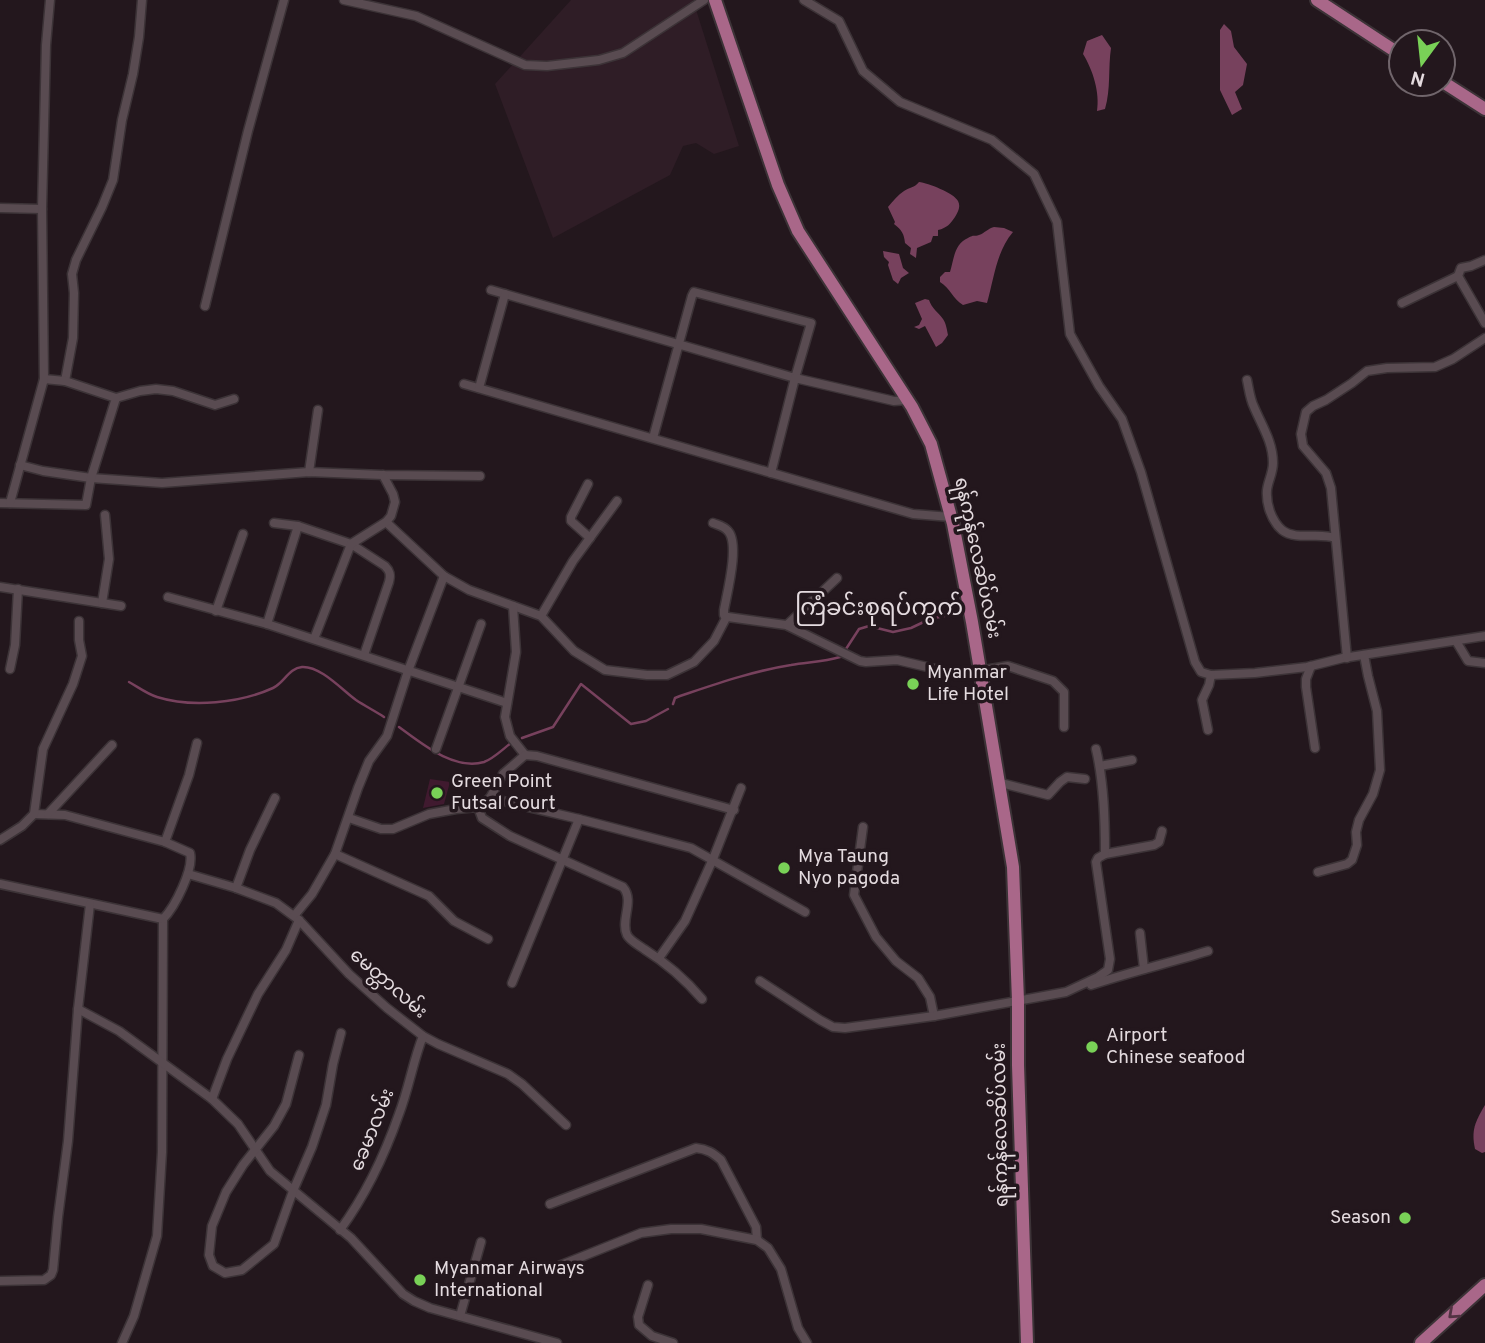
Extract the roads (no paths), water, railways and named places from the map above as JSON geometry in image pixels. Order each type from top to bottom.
[{"type":"main road","name":"ရန်ကုန်လေဆိပ်လမ်း","points":[[715,0],[778,185],[799,231],[908,400],[931,444],[951,517],[972,622],[1013,867],[1027,1343]]},
{"type":"main road","points":[[1317,0],[1387,46]]},
{"type":"main road","points":[[1457,91],[1485,109]]},
{"type":"main road","points":[[1421,1343],[1485,1285]]},
{"type":"street","points":[[10,503],[44,379],[42,208],[46,45],[50,0]]},
{"type":"street","points":[[65,381],[73,338],[72,274],[113,180],[139,37],[142,0]]},
{"type":"street","points":[[205,306],[248,131],[284,0]]},
{"type":"street","points":[[344,0],[416,16],[525,65],[547,66],[599,60],[623,53],[704,0]]},
{"type":"street","points":[[804,0],[839,21],[863,71],[900,103],[992,140],[1034,174],[1057,222],[1070,334],[1099,386],[1122,419],[1141,472],[1195,662],[1201,672],[1211,675],[1255,673],[1311,666],[1485,636]]},
{"type":"street","points":[[0,208],[42,208]]},
{"type":"street","points":[[1402,303],[1458,276],[1461,268],[1485,260]]},
{"type":"street","points":[[1458,276],[1485,323]]},
{"type":"street","points":[[491,290],[795,378],[894,401],[908,400]]},
{"type":"street","points":[[653,438],[694,292],[811,323],[772,473]]},
{"type":"street","points":[[479,388],[505,294]]},
{"type":"street","points":[[1347,658],[1335,538],[1335,510],[1326,473],[1307,452],[1301,440],[1306,412],[1367,371],[1435,367],[1453,359],[1485,338]]},
{"type":"street","points":[[44,379],[65,381],[116,398],[156,389],[184,394],[215,405],[234,399]]},
{"type":"street","points":[[1247,380],[1253,405],[1267,433],[1271,448],[1273,463],[1267,503],[1272,516],[1283,531],[1295,535],[1327,535],[1335,538]]},
{"type":"street","points":[[464,384],[913,514],[951,517]]},
{"type":"street","points":[[0,503],[86,505],[91,478],[116,398]]},
{"type":"street","points":[[309,472],[318,410]]},
{"type":"street","points":[[20,466],[91,478],[162,483],[309,472],[480,476]]},
{"type":"street","points":[[314,639],[351,544],[391,516],[395,502],[383,475]]},
{"type":"street","points":[[588,484],[570,521],[590,538]]},
{"type":"street","points":[[541,616],[573,561],[617,501]]},
{"type":"street","points":[[102,603],[109,559],[105,515]]},
{"type":"street","points":[[386,522],[444,576],[470,590],[541,616],[574,651],[605,670],[647,675],[667,675],[694,662],[714,641],[726,618],[724,610],[732,567],[732,538],[725,528],[713,523]]},
{"type":"street","points":[[274,523],[298,526],[351,544],[385,566],[390,574],[389,582],[364,655]]},
{"type":"street","points":[[267,624],[298,526]]},
{"type":"street","points":[[216,611],[243,534]]},
{"type":"street","points":[[212,1100],[227,1059],[271,972],[286,950],[297,918],[335,854],[369,761],[387,736],[444,576]]},
{"type":"street","points":[[787,625],[837,578]]},
{"type":"street","points":[[0,587],[121,606]]},
{"type":"street","points":[[10,669],[15,645],[18,589]]},
{"type":"street","points":[[168,597],[267,624],[507,702]]},
{"type":"street","points":[[513,606],[516,652],[505,717],[510,736],[525,755]]},
{"type":"street","points":[[726,618],[787,625],[860,661],[897,660],[953,673],[1008,666],[1053,681],[1064,692],[1064,727]]},
{"type":"street","points":[[0,840],[22,826],[34,814],[43,750],[73,684],[82,656],[79,621]]},
{"type":"street","points":[[436,749],[481,624]]},
{"type":"street","points":[[1456,641],[1468,661],[1485,663]]},
{"type":"street","points":[[1318,872],[1347,864],[1352,860],[1357,845],[1359,820],[1373,794],[1380,770],[1377,711],[1364,655]]},
{"type":"street","points":[[1311,666],[1306,687],[1315,748]]},
{"type":"street","points":[[1208,730],[1202,700],[1211,675]]},
{"type":"street","points":[[165,842],[189,775],[197,743]]},
{"type":"street","points":[[48,814],[112,745]]},
{"type":"street","points":[[1096,748],[1105,813],[1105,854]]},
{"type":"street","points":[[349,818],[381,829],[393,829],[429,814],[478,807],[490,798],[503,774],[525,755],[734,810]]},
{"type":"street","points":[[1100,766],[1132,760]]},
{"type":"street","points":[[997,782],[1048,795],[1067,777],[1085,779]]},
{"type":"street","points":[[659,958],[685,921],[741,788]]},
{"type":"street","points":[[236,888],[250,850],[275,798]]},
{"type":"street","points":[[490,798],[691,848],[805,912]]},
{"type":"street","points":[[478,807],[482,818],[510,836],[623,887],[628,897],[627,936],[683,977],[702,999]]},
{"type":"street","points":[[34,814],[65,815],[165,842],[190,853],[192,858],[176,902],[163,919],[162,1152],[157,1236],[134,1316],[122,1343]]},
{"type":"street","points":[[512,983],[579,819]]},
{"type":"street","points":[[863,827],[854,895],[876,937],[896,961],[918,978],[930,997],[934,1016]]},
{"type":"street","points":[[760,981],[833,1027],[845,1028],[934,1016],[1078,988],[1108,970],[1110,959],[1096,862],[1098,858],[1105,854],[1154,845],[1160,842],[1162,831]]},
{"type":"street","points":[[335,854],[429,896],[454,921],[488,939]]},
{"type":"street","name":"မေတ္တာလမ်း","points":[[188,874],[276,903],[297,918],[349,974],[423,1036],[508,1074],[566,1125]]},
{"type":"street","points":[[0,884],[163,919]]},
{"type":"street","points":[[0,1281],[44,1280],[53,1270],[90,904]]},
{"type":"street","points":[[1140,933],[1144,969]]},
{"type":"street","points":[[1078,988],[1208,951]]},
{"type":"street","points":[[78,1009],[119,1031],[212,1100],[238,1124],[270,1171],[351,1238],[403,1294],[430,1308],[557,1343]]},
{"type":"street","points":[[299,1055],[286,1104],[274,1126],[243,1165],[226,1192],[212,1226],[209,1255],[213,1266],[225,1273],[242,1270],[274,1244],[326,1105],[341,1033]]},
{"type":"street","name":"ခေမာလမ်း","points":[[340,1230],[358,1205],[400,1114],[423,1036]]},
{"type":"street","points":[[550,1205],[696,1148],[705,1149],[721,1160],[757,1227],[757,1240]]},
{"type":"street","points":[[556,1267],[641,1233],[701,1229],[757,1240],[768,1248],[780,1269],[798,1328],[807,1343]]},
{"type":"street","points":[[460,1316],[481,1242]]},
{"type":"street","points":[[648,1285],[638,1317],[639,1325],[652,1336],[673,1343]]},
{"type":"waterway","points":[[846,649],[859,629],[869,626],[893,632],[949,615]]},
{"type":"waterway","points":[[673,704],[675,698],[680,696],[749,674],[840,657]]},
{"type":"waterway","points":[[129,682],[153,696],[185,702],[216,702],[246,697],[273,688],[294,670],[302,667],[324,674],[356,700],[384,717]]},
{"type":"waterway","points":[[522,738],[553,727],[581,684],[631,724],[646,721],[668,709]]},
{"type":"waterway","points":[[399,727],[438,754],[461,763],[484,762],[511,743]]},
{"type":"place","name":"Myanmar Life Hotel","points":[[913,684]]},
{"type":"place","name":"Green Point Futsal Court","points":[[437,793]]},
{"type":"place","name":"Mya Taung Nyo pagoda","points":[[784,868]]},
{"type":"place","name":"Airport Chinese seafood","points":[[1092,1047]]},
{"type":"place","name":"Season","points":[[1405,1218]]},
{"type":"place","name":"Myanmar Airways International","points":[[420,1280]]},
{"type":"district","name":"ကြံခင်းစုရပ်ကွက်","points":[[879,609]]}]
